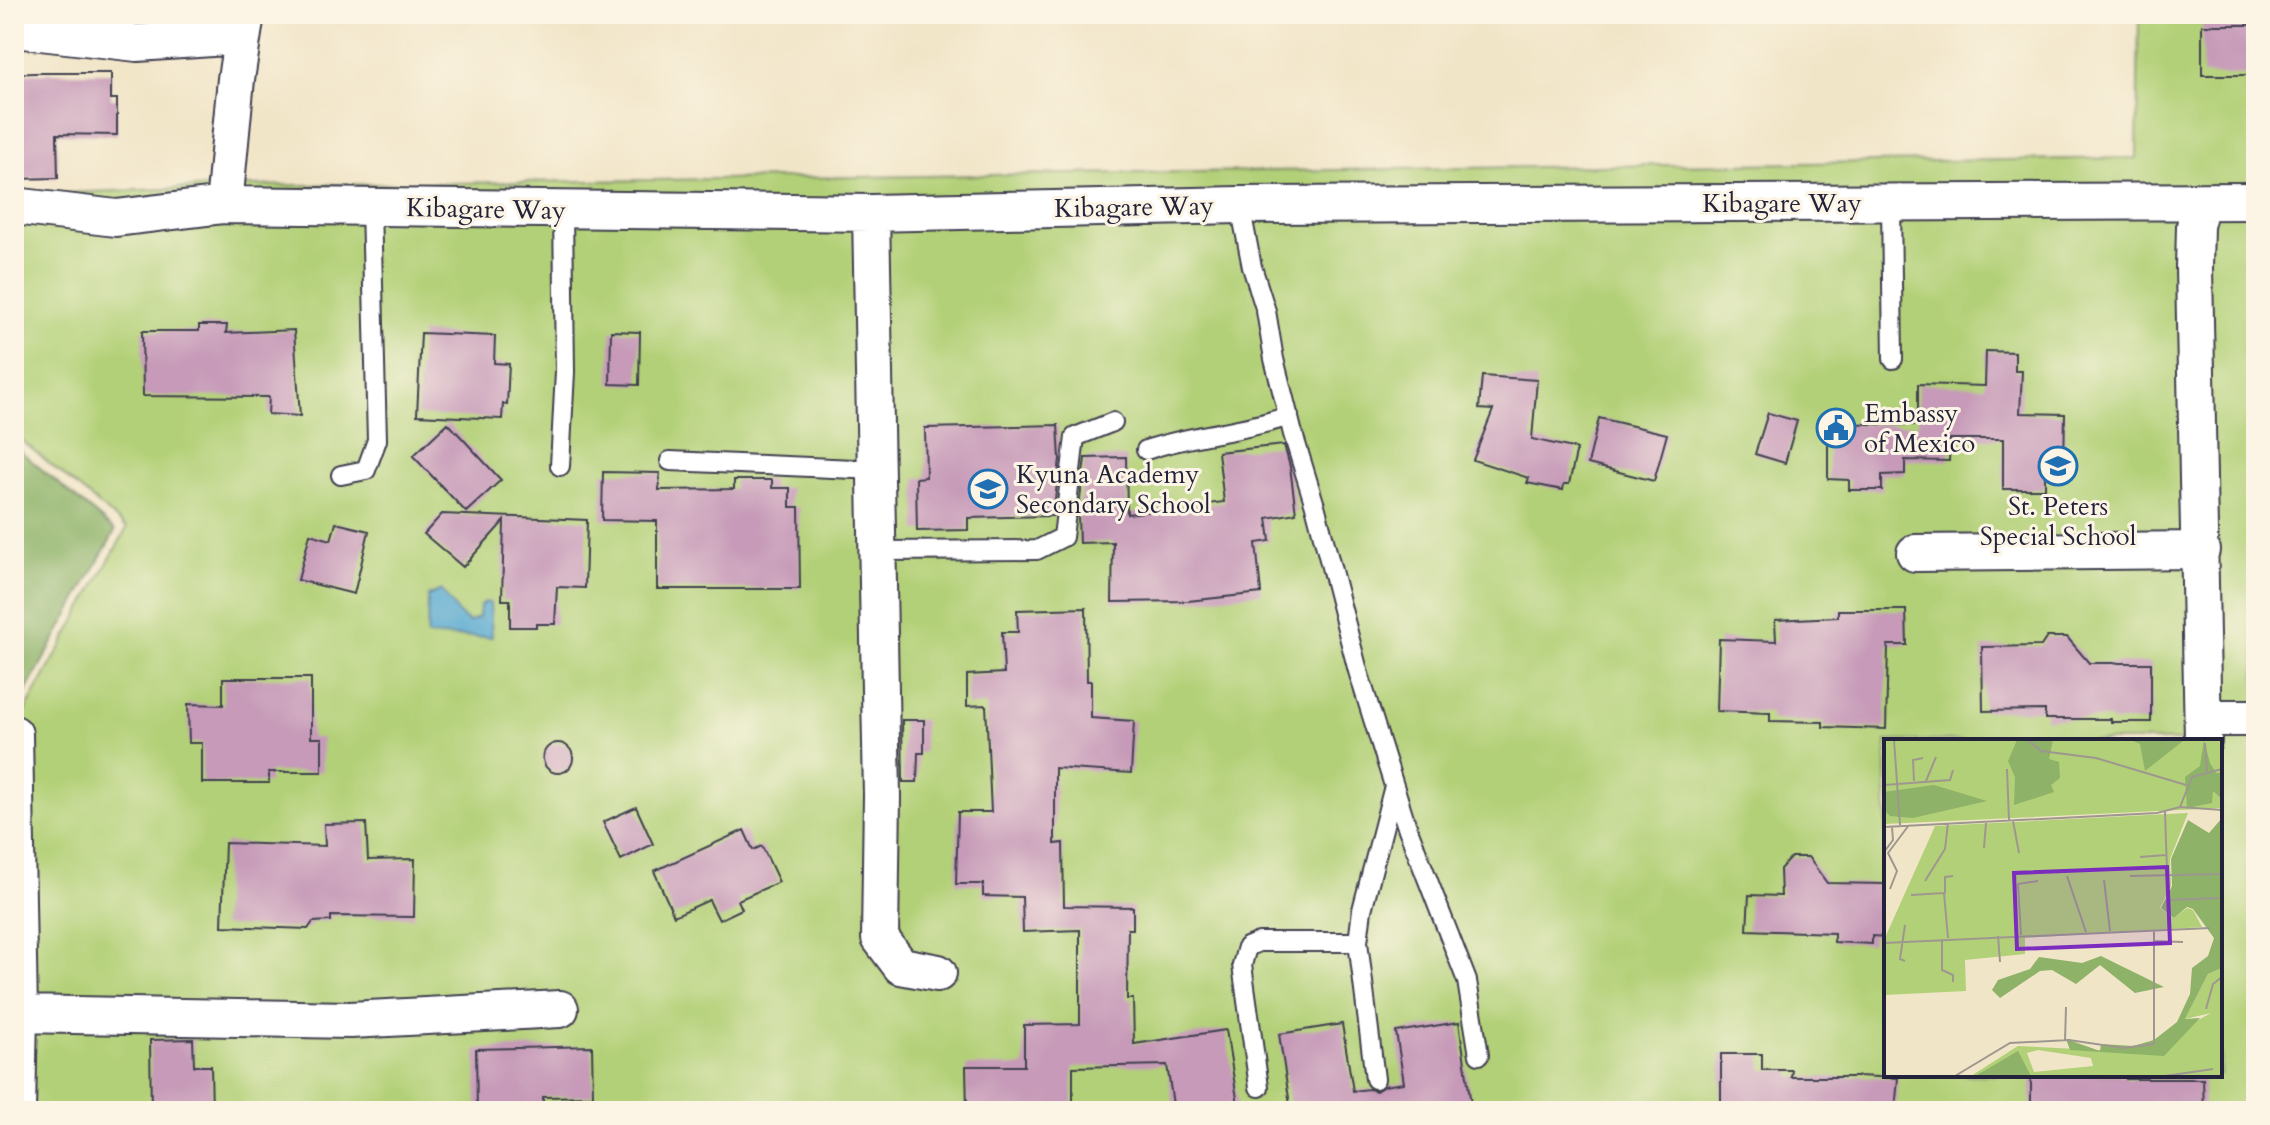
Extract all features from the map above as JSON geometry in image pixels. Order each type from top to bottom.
[{"type":"street","points":[[14,29],[137,43],[244,25],[224,205]]},
{"type":"street","name":"Kibagare Way","points":[[14,206],[116,218],[224,205],[871,213],[1240,205],[2256,201]]},
{"type":"street","points":[[2201,202],[2195,226],[2194,268],[2203,729],[2256,718]]},
{"type":"street","points":[[871,213],[882,796],[880,938],[901,966],[938,973]]},
{"type":"street","points":[[1915,553],[2201,550]]},
{"type":"street","points":[[14,734],[17,1111]]},
{"type":"street","points":[[16,1013],[350,1020],[560,1009]]},
{"type":"lane","points":[[1891,203],[1893,359]]},
{"type":"lane","points":[[1240,205],[1252,267],[1266,311],[1274,359],[1358,671],[1406,824],[1467,981],[1479,1055]]},
{"type":"lane","points":[[341,475],[366,470],[377,440],[371,207]]},
{"type":"lane","points":[[560,466],[565,372],[563,210]]},
{"type":"lane","points":[[1146,450],[1270,423],[1289,416]]},
{"type":"lane","points":[[878,551],[1037,550],[1063,537],[1075,437],[1113,422]]},
{"type":"lane","points":[[670,461],[877,470]]},
{"type":"lane","points":[[1375,1079],[1358,942],[1362,910],[1394,786]]},
{"type":"lane","points":[[1259,1087],[1242,965],[1247,947],[1259,942],[1358,942]]},
{"type":"green space","points":[[2139,14],[2256,14],[2256,1111],[14,1111],[14,731],[127,528],[14,434],[14,195],[244,186],[2137,158]]},
{"type":"green space","points":[[14,446],[115,531],[14,713]]},
{"type":"water","points":[[441,590],[469,622],[479,617],[480,606],[490,603],[492,637],[427,636],[428,596]]},
{"type":"building","points":[[2202,25],[2256,25],[2256,75],[2202,75]]},
{"type":"building","points":[[111,73],[111,99],[117,99],[117,135],[57,134],[58,178],[14,179],[14,74]]},
{"type":"building","points":[[199,325],[227,325],[226,333],[294,330],[300,416],[268,414],[269,397],[143,396],[142,331],[199,331]]},
{"type":"building","points":[[611,331],[640,332],[639,385],[610,384]]},
{"type":"building","points":[[421,333],[495,336],[494,363],[509,364],[507,405],[503,404],[502,419],[417,415]]},
{"type":"building","points":[[1986,351],[2015,352],[2015,371],[2022,371],[2020,413],[2065,414],[2064,463],[2045,463],[2045,489],[2003,489],[2003,439],[1950,439],[1949,461],[1905,460],[1905,474],[1882,475],[1882,490],[1849,490],[1849,480],[1828,479],[1828,423],[1918,425],[1918,384],[1985,386]]},
{"type":"building","points":[[1482,376],[1537,380],[1532,439],[1577,449],[1569,484],[1564,484],[1563,490],[1527,483],[1529,478],[1473,460],[1493,410],[1479,409]]},
{"type":"building","points":[[1768,413],[1797,421],[1785,463],[1755,454]]},
{"type":"building","points":[[1599,418],[1667,434],[1654,481],[1588,464]]},
{"type":"building","points":[[448,423],[501,480],[466,512],[413,456]]},
{"type":"building","name":"Kyuna Academy Secondary School","points":[[1058,425],[1060,459],[1053,516],[968,518],[968,530],[917,531],[916,478],[926,477],[925,428]]},
{"type":"building","points":[[1284,445],[1296,513],[1267,518],[1270,541],[1256,543],[1261,593],[1188,601],[1112,602],[1113,542],[1079,543],[1078,516],[1085,458],[1126,457],[1127,514],[1224,502],[1218,452]]},
{"type":"building","points":[[603,472],[660,473],[659,490],[734,489],[734,480],[772,480],[772,488],[790,488],[790,507],[799,507],[800,589],[657,589],[657,521],[602,520]]},
{"type":"building","points":[[442,514],[587,520],[585,588],[557,587],[555,624],[510,627],[510,600],[502,600],[504,521],[463,567],[424,534]]},
{"type":"building","points":[[336,523],[369,531],[354,594],[298,580],[310,534],[331,540]]},
{"type":"building","points":[[1086,608],[1091,718],[1134,721],[1131,773],[1055,768],[1055,844],[1063,843],[1064,906],[1133,907],[1133,929],[1128,929],[1127,999],[1133,999],[1134,1044],[1226,1030],[1239,1111],[1174,1111],[1167,1065],[1073,1067],[1073,1111],[967,1111],[966,1066],[1024,1066],[1024,1025],[1080,1024],[1080,930],[1023,932],[1022,897],[983,896],[983,884],[956,884],[958,812],[991,812],[986,705],[967,706],[967,675],[1004,673],[1002,632],[1018,632],[1017,610]]},
{"type":"building","points":[[1838,610],[1906,610],[1907,645],[1888,645],[1886,729],[1823,727],[1823,722],[1770,721],[1770,713],[1717,711],[1719,639],[1776,641],[1775,620],[1838,617]]},
{"type":"building","points":[[2047,637],[2067,637],[2089,663],[2151,663],[2151,722],[2045,719],[2045,710],[1983,711],[1982,647],[2041,646]]},
{"type":"building","points":[[223,678],[311,678],[311,738],[322,738],[322,772],[269,772],[269,783],[202,783],[202,743],[189,743],[188,704],[223,705]]},
{"type":"building","points":[[902,720],[924,720],[924,753],[918,753],[917,782],[903,782]]},
{"type":"building","points":[[558,743],[569,747],[573,758],[569,769],[558,773],[547,769],[543,758],[547,747]]},
{"type":"building","points":[[636,807],[653,844],[621,860],[603,822]]},
{"type":"building","points":[[366,823],[368,860],[415,859],[414,917],[331,916],[331,921],[313,922],[308,929],[222,926],[225,843],[325,846],[324,824]]},
{"type":"building","points":[[744,830],[753,850],[762,846],[779,882],[738,900],[742,909],[719,920],[709,900],[674,916],[654,871]]},
{"type":"building","points":[[1791,857],[1808,857],[1827,883],[1884,884],[1884,937],[1872,936],[1872,944],[1834,942],[1834,933],[1747,930],[1749,895],[1781,896],[1780,869]]},
{"type":"building","points":[[1459,1022],[1472,1111],[1291,1111],[1279,1034],[1342,1024],[1353,1091],[1376,1091],[1384,1086],[1404,1083],[1396,1032]]},
{"type":"building","points":[[193,1039],[194,1066],[211,1066],[212,1111],[151,1111],[150,1040]]},
{"type":"building","points":[[592,1046],[593,1096],[543,1097],[543,1111],[477,1111],[476,1049]]},
{"type":"building","points":[[1721,1054],[1762,1054],[1762,1070],[1792,1070],[1791,1077],[1898,1078],[1895,1111],[1721,1111]]},
{"type":"building","points":[[2031,1077],[2203,1079],[2204,1111],[2031,1111]]},
{"type":"place","name":"Embassy of Mexico","points":[[1836,428]]},
{"type":"place","name":"St. Peters Special School","points":[[2058,466]]},
{"type":"place","name":"Kyuna Academy Secondary School","points":[[988,489]]}]
